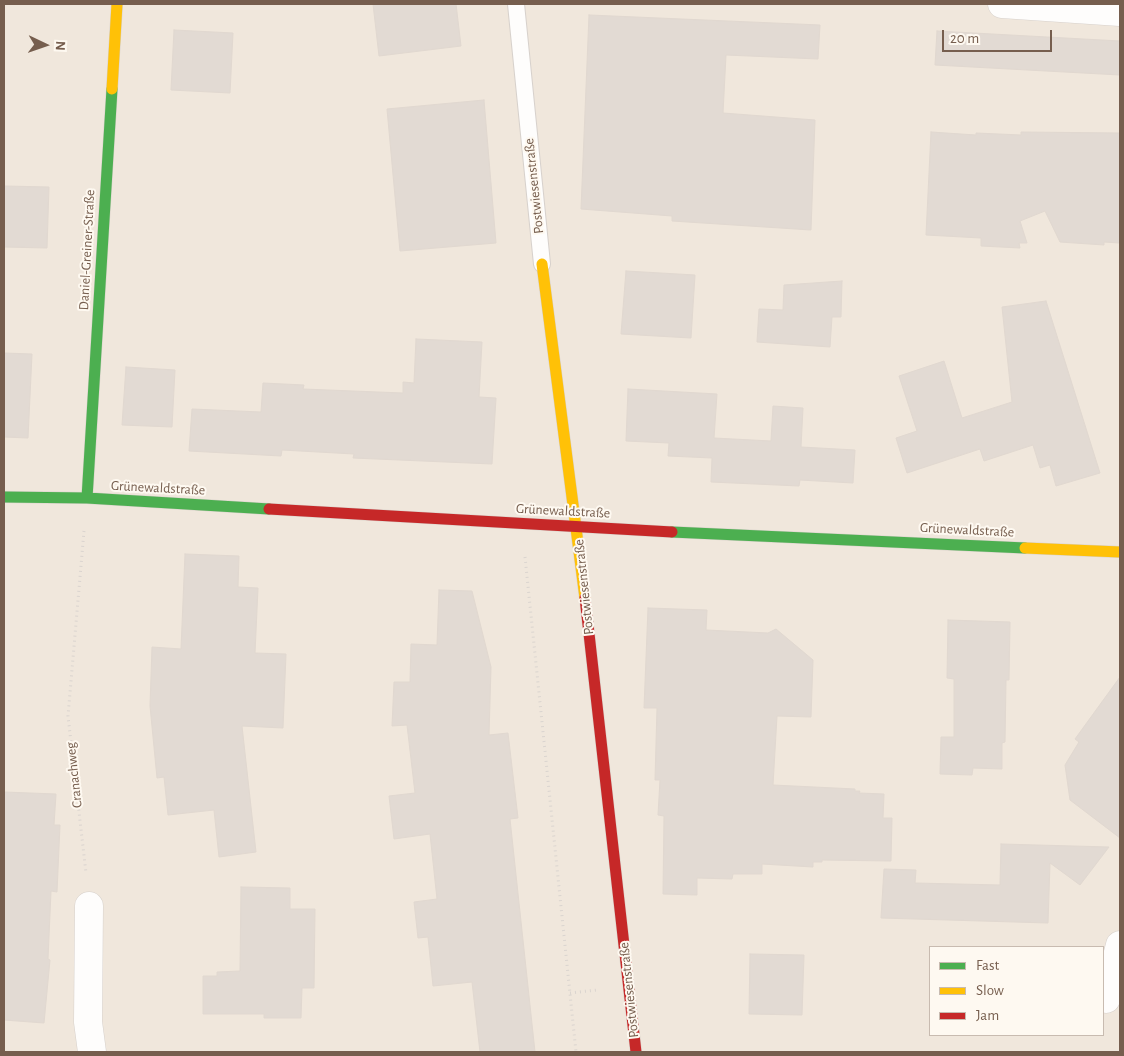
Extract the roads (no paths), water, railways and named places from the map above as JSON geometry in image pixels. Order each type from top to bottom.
[{"type":"street","name":"Daniel-Greiner-Straße","points":[[87,498],[117,4]]},
{"type":"street","points":[[1002,4],[1120,12]]},
{"type":"street","name":"Postwiesenstraße","points":[[542,264],[577,528],[636,1052]]},
{"type":"street","name":"Grünewaldstraße","points":[[4,497],[87,498],[577,528],[1120,552]]},
{"type":"street","points":[[89,906],[88,1022],[92,1052]]},
{"type":"street","points":[[1106,999],[1120,945]]},
{"type":"lane","name":"Postwiesenstraße","points":[[516,4],[542,264]]}]
